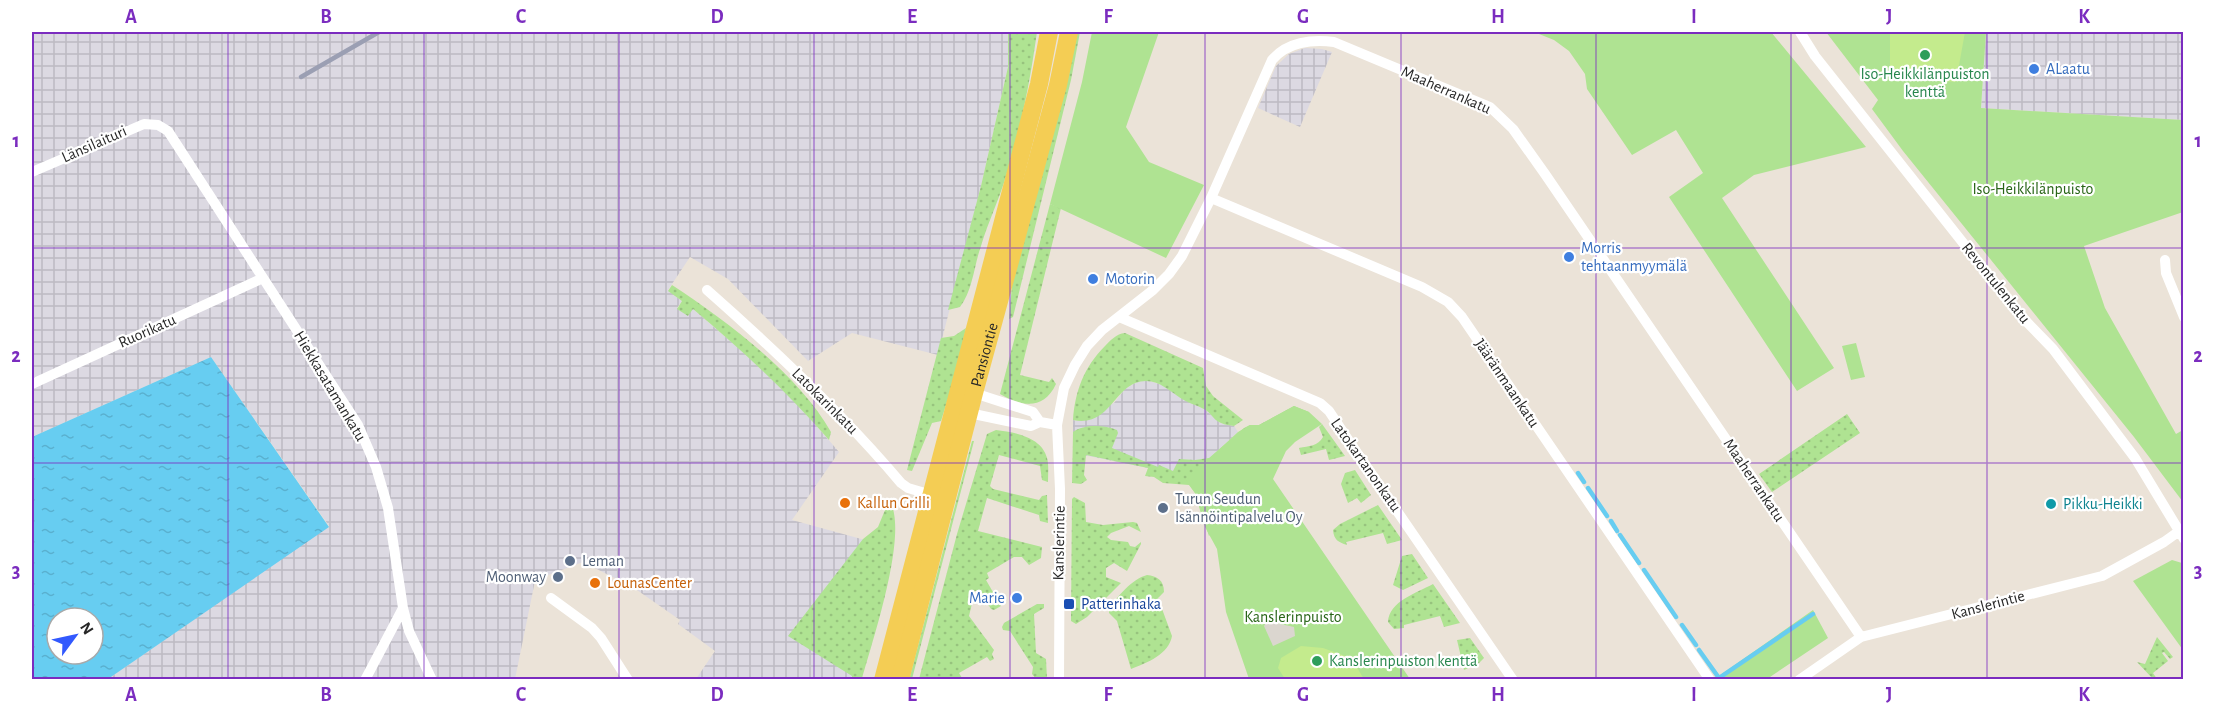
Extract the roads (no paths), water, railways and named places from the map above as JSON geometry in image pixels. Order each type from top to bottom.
[{"type":"main road","name":"Pansiontie","points":[[900,680],[939,497],[1039,84],[1049,32]]},
{"type":"main road","name":"Pansiontie","points":[[883,680],[939,497],[969,413],[965,396],[1058,85],[1069,32]]},
{"type":"street","name":"Revontulenkatu","points":[[1800,32],[1815,56],[1973,257],[2021,316],[2053,350],[2135,458],[2181,536]]},
{"type":"street","name":"Maaherrankatu","points":[[1057,425],[1064,388],[1075,365],[1102,330],[1169,274],[1182,256],[1211,198],[1269,64],[1283,49],[1296,44],[1314,41],[1334,42],[1490,107],[1513,129],[1861,637]]},
{"type":"street","name":"Länsilaituri","points":[[32,172],[134,127],[144,124],[159,125]]},
{"type":"street","name":"Hiekkasatamankatu","points":[[159,125],[168,131],[183,153],[357,425],[376,467],[388,508],[403,608],[412,641],[432,680]]},
{"type":"street","name":"Jääränmaankatu","points":[[1211,198],[1422,287],[1448,302],[1462,317],[1710,680]]},
{"type":"street","points":[[2165,260],[2166,273],[2184,317]]},
{"type":"street","name":"Ruorikatu","points":[[32,384],[263,278]]},
{"type":"street","name":"Latokarinkatu","points":[[707,290],[756,332],[815,389],[901,483],[908,488],[939,497]]},
{"type":"street","name":"Latokartanonkatu","points":[[1119,317],[1320,403],[1329,411],[1513,680]]},
{"type":"street","points":[[965,396],[1033,412],[1040,422]]},
{"type":"street","points":[[969,413],[1030,426],[1040,422],[1057,425]]},
{"type":"street","name":"Kanslerintie","points":[[1057,425],[1060,489],[1059,680]]},
{"type":"street","name":"Kanslerintie","points":[[1799,680],[1861,637],[2102,576],[2164,542],[2181,536]]},
{"type":"street","points":[[551,598],[592,628],[628,680]]},
{"type":"street","points":[[365,680],[403,608]]},
{"type":"water","points":[[211,357],[329,527],[108,679],[32,679],[32,437]]},
{"type":"waterway","points":[[1578,473],[1584,482]]},
{"type":"waterway","points":[[1588,488],[1607,516]]},
{"type":"waterway","points":[[1611,521],[1617,531]]},
{"type":"waterway","points":[[1620,535],[1639,563]]},
{"type":"waterway","points":[[1644,570],[1676,617]]},
{"type":"waterway","points":[[1699,650],[1719,678],[1813,614]]},
{"type":"waterway","points":[[1682,625],[1696,645]]},
{"type":"railway","points":[[301,77],[379,32]]},
{"type":"place","name":"Iso-Heikkilänpuiston kenttä","points":[[1925,55]]},
{"type":"place","name":"ALaatu","points":[[2034,69]]},
{"type":"place","name":"Morris tehtaanmyymälä","points":[[1569,257]]},
{"type":"place","name":"Motorin","points":[[1093,279]]},
{"type":"place","name":"Kallun Grilli","points":[[845,503]]},
{"type":"place","name":"Pikku-Heikki","points":[[2051,504]]},
{"type":"place","name":"Turun Seudun Isännöintipalvelu Oy","points":[[1163,508]]},
{"type":"place","name":"Leman","points":[[570,561]]},
{"type":"place","name":"Moonway","points":[[558,577]]},
{"type":"place","name":"LounasCenter","points":[[595,583]]},
{"type":"place","name":"Marie","points":[[1017,598]]},
{"type":"place","name":"Patterinhaka","points":[[1069,604]]},
{"type":"place","name":"Kanslerinpuiston kenttä","points":[[1317,661]]},
{"type":"park label","name":"Iso-Heikkilänpuisto","points":[[2033,189]]},
{"type":"park label","name":"Kanslerinpuisto","points":[[1293,617]]}]
